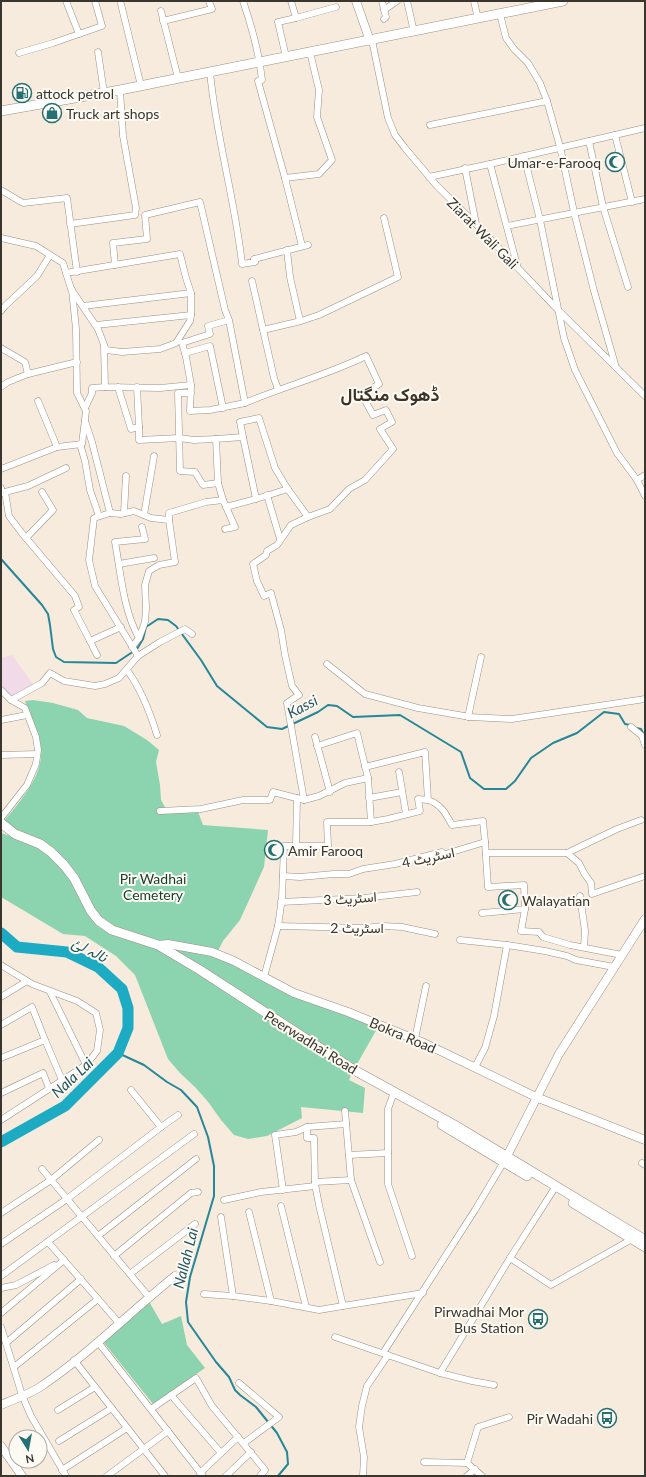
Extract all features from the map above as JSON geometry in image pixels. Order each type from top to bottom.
[{"type":"main road","points":[[1,111],[141,86],[563,1]]},
{"type":"main road","name":"Peerwadhai Road","points":[[1,823],[15,834],[40,844],[51,852],[74,878],[91,911],[99,921],[112,930],[158,945],[200,970],[354,1070],[458,1127],[505,1159],[554,1189],[645,1240]]},
{"type":"main road","points":[[554,1189],[645,1247]]},
{"type":"street","points":[[66,1],[79,34]]},
{"type":"street","points":[[19,53],[102,26],[95,1]]},
{"type":"street","points":[[163,21],[212,9],[210,1]]},
{"type":"street","points":[[210,72],[213,102],[238,232],[242,264],[255,262],[254,259],[305,246],[258,82],[262,80],[260,62],[252,27],[243,1]]},
{"type":"street","points":[[291,1],[296,18]]},
{"type":"street","points":[[356,1],[371,40]]},
{"type":"street","points":[[382,1],[386,17],[384,19]]},
{"type":"street","points":[[384,10],[398,1]]},
{"type":"street","points":[[406,1],[414,32]]},
{"type":"street","points":[[474,1],[478,19]]},
{"type":"street","points":[[121,4],[141,86]]},
{"type":"street","points":[[286,57],[278,22],[336,7]]},
{"type":"street","points":[[161,11],[178,78]]},
{"type":"street","points":[[500,14],[506,38],[514,49],[528,63],[540,83],[547,101],[560,147],[574,212],[615,365]]},
{"type":"street","name":"Ziarat Wali Gali","points":[[371,40],[388,118],[395,135],[436,186],[476,224],[559,311],[645,396]]},
{"type":"street","points":[[98,52],[104,93]]},
{"type":"street","points":[[285,178],[319,174],[332,160],[317,117],[319,90],[310,52]]},
{"type":"street","points":[[70,224],[135,215],[136,208],[123,136],[120,90]]},
{"type":"street","points":[[430,125],[547,101]]},
{"type":"street","points":[[429,177],[645,128]]},
{"type":"street","points":[[615,135],[632,202]]},
{"type":"street","points":[[589,140],[603,207],[628,286]]},
{"type":"street","points":[[524,156],[540,220],[564,338],[575,370],[617,453],[637,480],[645,496]]},
{"type":"street","points":[[490,164],[517,267]]},
{"type":"street","points":[[465,168],[476,224]]},
{"type":"street","points":[[1,190],[23,202],[67,198],[77,272]]},
{"type":"street","points":[[507,226],[645,199]]},
{"type":"street","points":[[115,265],[112,243],[147,239],[145,215],[200,202],[225,310],[229,320],[245,403]]},
{"type":"street","points":[[263,330],[319,315],[398,277],[384,218]]},
{"type":"street","points":[[1,238],[36,246],[62,263],[66,273],[71,289],[76,329],[78,393],[86,411],[82,444],[80,444],[85,461],[90,490],[99,516]]},
{"type":"street","points":[[287,250],[290,277],[300,321]]},
{"type":"street","points":[[66,273],[180,254],[191,293],[190,321],[176,343],[160,349],[122,352],[106,350],[96,325],[71,289]]},
{"type":"street","points":[[1,311],[37,276],[50,255]]},
{"type":"street","points":[[252,281],[274,378],[278,389]]},
{"type":"street","points":[[83,306],[191,293]]},
{"type":"street","points":[[96,325],[191,315]]},
{"type":"street","points":[[229,320],[208,326],[210,334],[182,343],[191,385],[190,411],[210,410],[245,403],[278,389],[343,368],[366,356],[379,384],[362,395],[373,415],[386,410],[392,422],[380,429],[393,449],[365,480],[348,489],[330,509],[308,516],[291,525],[276,545],[267,551],[266,556],[253,564],[257,581],[264,596],[271,593],[281,630],[292,686],[299,695],[287,703],[304,800]]},
{"type":"street","points":[[104,344],[105,387]]},
{"type":"street","points":[[185,353],[210,346],[222,408]]},
{"type":"street","points":[[1,348],[25,362],[28,374]]},
{"type":"street","points":[[1,387],[8,382],[28,374],[77,362]]},
{"type":"street","points":[[85,408],[92,393],[92,388],[160,388],[191,385]]},
{"type":"street","points":[[118,387],[131,429],[139,427]]},
{"type":"street","points":[[137,387],[139,440],[179,438],[194,440],[243,437]]},
{"type":"street","points":[[191,393],[178,394],[180,471],[195,472],[203,484],[218,483]]},
{"type":"street","points":[[38,401],[57,447]]},
{"type":"street","points":[[256,498],[240,422],[259,418],[275,468],[308,516]]},
{"type":"street","points":[[85,421],[92,442],[110,513]]},
{"type":"street","points":[[216,439],[218,483],[223,500],[235,527],[225,529]]},
{"type":"street","points":[[1,469],[57,447],[80,444]]},
{"type":"street","points":[[144,515],[154,456]]},
{"type":"street","points":[[66,468],[28,486],[2,491],[9,516],[75,596],[79,607],[74,610],[96,655]]},
{"type":"street","points":[[124,514],[126,476]]},
{"type":"street","points":[[637,480],[645,476]]},
{"type":"street","points":[[226,507],[288,489]]},
{"type":"street","points":[[26,538],[53,510],[42,492]]},
{"type":"street","points":[[267,495],[280,539]]},
{"type":"street","points":[[132,647],[139,638],[145,622],[145,585],[149,571],[159,565],[176,562],[169,512],[206,502],[223,500]]},
{"type":"street","points":[[138,656],[95,586],[90,560],[94,518],[110,513],[124,514],[134,511],[151,518],[169,520]]},
{"type":"street","points":[[139,638],[133,627],[125,600],[115,542],[145,539],[142,527]]},
{"type":"street","points":[[119,564],[154,558]]},
{"type":"street","points":[[90,641],[120,627]]},
{"type":"street","points":[[11,700],[42,683],[50,672],[64,681],[95,686],[105,684],[119,678],[138,656],[176,633],[185,629],[192,634]]},
{"type":"street","points":[[468,717],[480,657]]},
{"type":"street","points":[[328,664],[365,694],[418,708],[468,717],[512,719],[645,699]]},
{"type":"street","points":[[127,670],[137,684],[157,735]]},
{"type":"street","points":[[1,690],[11,700],[25,708],[36,737],[37,754],[36,764],[27,785],[15,802],[2,814]]},
{"type":"street","points":[[1,720],[27,715]]},
{"type":"street","points":[[631,727],[642,736],[645,745]]},
{"type":"street","points":[[317,746],[357,733],[368,778],[371,822]]},
{"type":"street","points":[[315,736],[330,792]]},
{"type":"street","points":[[264,977],[278,926],[282,902],[284,846],[328,846],[326,822],[371,822],[388,819],[420,811],[418,799],[428,800],[425,752],[382,764],[365,767]]},
{"type":"street","points":[[1,755],[37,754]]},
{"type":"street","points":[[399,772],[406,814]]},
{"type":"street","points":[[160,811],[200,809],[243,800],[270,800],[273,792],[304,800],[330,792],[345,783],[368,778]]},
{"type":"street","points":[[369,798],[402,792]]},
{"type":"street","points":[[296,846],[297,798]]},
{"type":"street","name":"اسٹریٹ 4","points":[[283,876],[300,877],[348,874],[363,869],[395,864],[442,852],[442,855],[485,842],[483,821],[452,825],[447,814],[437,803],[428,800]]},
{"type":"street","points":[[486,853],[567,852],[617,829],[641,820]]},
{"type":"street","points":[[485,842],[488,887],[524,886],[526,909],[521,931],[540,932],[543,937],[622,955]]},
{"type":"street","points":[[567,852],[579,863],[591,883],[592,894],[645,876]]},
{"type":"street","name":"اسٹریٹ 3","points":[[282,902],[358,899],[418,892]]},
{"type":"street","points":[[580,896],[585,931],[584,947]]},
{"type":"street","points":[[482,913],[526,909]]},
{"type":"street","points":[[363,1476],[364,1457],[359,1428],[367,1386],[385,1354],[505,1159],[559,1054],[645,919]]},
{"type":"street","name":"اسٹریٹ 2","points":[[278,926],[365,928],[402,927],[435,934]]},
{"type":"street","points":[[460,940],[545,951],[567,956],[576,960],[614,967]]},
{"type":"street","name":"Bokra Road","points":[[158,945],[168,944],[212,952],[234,961],[294,993],[348,1012],[415,1039],[536,1097],[645,1140]]},
{"type":"street","points":[[475,1067],[485,1048],[494,1016],[507,945]]},
{"type":"street","points":[[1,965],[27,981],[50,992],[77,1001],[96,1013],[100,1030],[97,1051],[86,1065],[1,1120]]},
{"type":"street","points":[[1,997],[27,981]]},
{"type":"street","points":[[415,1039],[426,986]]},
{"type":"street","points":[[50,992],[86,1065]]},
{"type":"street","points":[[1,1025],[32,1007],[62,1080]]},
{"type":"street","points":[[1,1058],[45,1040]]},
{"type":"street","points":[[1,1093],[43,1073],[49,1088]]},
{"type":"street","points":[[131,1090],[161,1127]]},
{"type":"street","points":[[396,1093],[388,1109],[388,1184],[412,1256]]},
{"type":"street","points":[[345,1111],[351,1180],[380,1262]]},
{"type":"street","points":[[1,1244],[67,1199],[178,1115]]},
{"type":"street","points":[[283,1190],[275,1135],[296,1132],[307,1127],[346,1124]]},
{"type":"street","points":[[307,1127],[308,1138],[314,1138],[315,1184],[343,1306]]},
{"type":"street","points":[[1,1276],[194,1134]]},
{"type":"street","points":[[1,1213],[51,1180],[99,1140]]},
{"type":"street","points":[[349,1155],[388,1153]]},
{"type":"street","points":[[98,1236],[196,1160]]},
{"type":"street","points":[[42,1169],[148,1297]]},
{"type":"street","points":[[224,1200],[261,1192],[351,1180]]},
{"type":"street","points":[[440,1373],[554,1189]]},
{"type":"street","points":[[114,1256],[191,1193],[198,1192]]},
{"type":"street","points":[[281,1206],[306,1307]]},
{"type":"street","points":[[249,1212],[271,1301]]},
{"type":"street","points":[[221,1217],[234,1296]]},
{"type":"street","points":[[130,1274],[195,1224]]},
{"type":"street","points":[[510,1258],[551,1285],[632,1239]]},
{"type":"street","points":[[48,1242],[119,1323]]},
{"type":"street","points":[[1,1288],[16,1285],[64,1260]]},
{"type":"street","points":[[1,1312],[64,1260]]},
{"type":"street","points":[[1,1405],[41,1386],[98,1342],[148,1297],[175,1276]]},
{"type":"street","points":[[6,1343],[81,1279]]},
{"type":"street","points":[[204,1294],[271,1301],[319,1310],[423,1293]]},
{"type":"street","points":[[14,1367],[98,1298]]},
{"type":"street","points":[[1,1327],[22,1395],[31,1416],[66,1476]]},
{"type":"street","points":[[335,1337],[440,1373],[472,1382],[494,1385]]},
{"type":"street","points":[[98,1342],[201,1474],[238,1437]]},
{"type":"street","points":[[74,1360],[165,1476]]},
{"type":"street","points":[[151,1409],[196,1378],[212,1406],[265,1470],[260,1476]]},
{"type":"street","points":[[239,1383],[279,1417],[244,1443]]},
{"type":"street","points":[[58,1410],[95,1387]]},
{"type":"street","points":[[171,1395],[221,1453]]},
{"type":"street","points":[[58,1441],[112,1408]]},
{"type":"street","points":[[467,1463],[478,1427],[509,1417]]},
{"type":"street","points":[[62,1470],[127,1428]]},
{"type":"street","points":[[106,1476],[168,1431]]},
{"type":"street","points":[[1,1446],[22,1476]]},
{"type":"street","points":[[226,1476],[251,1452]]},
{"type":"street","points":[[424,1462],[467,1463],[482,1476]]},
{"type":"street","points":[[467,1476],[475,1469]]},
{"type":"shaded area","points":[[12,655],[35,687],[11,700],[1,690],[1,658]]},
{"type":"green space","name":"Pir Wadhai Cemetery","points":[[33,700],[53,703],[78,710],[87,718],[124,726],[147,740],[159,750],[156,762],[161,800],[166,809],[197,809],[203,825],[268,830],[264,867],[240,920],[223,941],[216,955],[378,1027],[349,1080],[365,1088],[363,1113],[301,1107],[302,1118],[267,1136],[248,1139],[234,1135],[196,1088],[168,1059],[135,975],[116,956],[85,936],[63,934],[1,897],[1,833],[56,851],[10,826],[4,821],[25,794],[40,764],[40,742],[31,722],[25,701]]},
{"type":"green space","points":[[147,1298],[162,1324],[181,1316],[187,1345],[205,1368],[153,1404],[101,1339]]},
{"type":"waterway","name":"Kassi","points":[[1,559],[42,605],[48,614],[53,649],[56,657],[64,662],[116,663],[137,649],[143,639],[146,627],[158,619],[168,620],[176,626],[201,660],[217,686],[267,727],[282,729],[318,712],[328,705],[337,706],[353,717],[400,715],[461,752],[470,778],[484,789],[506,789],[515,781],[531,758],[553,743],[577,733],[604,712],[619,714],[625,724],[630,725]]},
{"type":"waterway","name":"Kassi","points":[[636,728],[641,729],[644,735]]},
{"type":"waterway","name":"نالہ لئ","points":[[1,933],[17,947],[67,952],[98,967],[122,989],[128,1008],[128,1028],[118,1053],[65,1106],[1,1142]]},
{"type":"waterway","name":"Nallah Lai","points":[[118,1053],[144,1065],[167,1082],[181,1090],[197,1107],[208,1137],[214,1166],[214,1196],[190,1277],[186,1302],[188,1322],[216,1362],[229,1377],[235,1390],[256,1407],[277,1433],[287,1452],[288,1464],[278,1476]]},
{"type":"place","name":"attock petrol","points":[[22,93]]},
{"type":"place","name":"Truck art shops","points":[[52,113]]},
{"type":"place","name":"Umar-e-Farooq","points":[[615,162]]},
{"type":"place","name":"Amir Farooq","points":[[274,850]]},
{"type":"place","name":"Walayatian","points":[[508,900]]},
{"type":"place","name":"Pirwadhai Mor Bus Station","points":[[538,1319]]},
{"type":"place","name":"Pir Wadahi","points":[[607,1418]]},
{"type":"district","name":"ڈھوک منگتال","points":[[390,394]]},
{"type":"water label","name":"Nala Lai","points":[[72,1077]]}]
